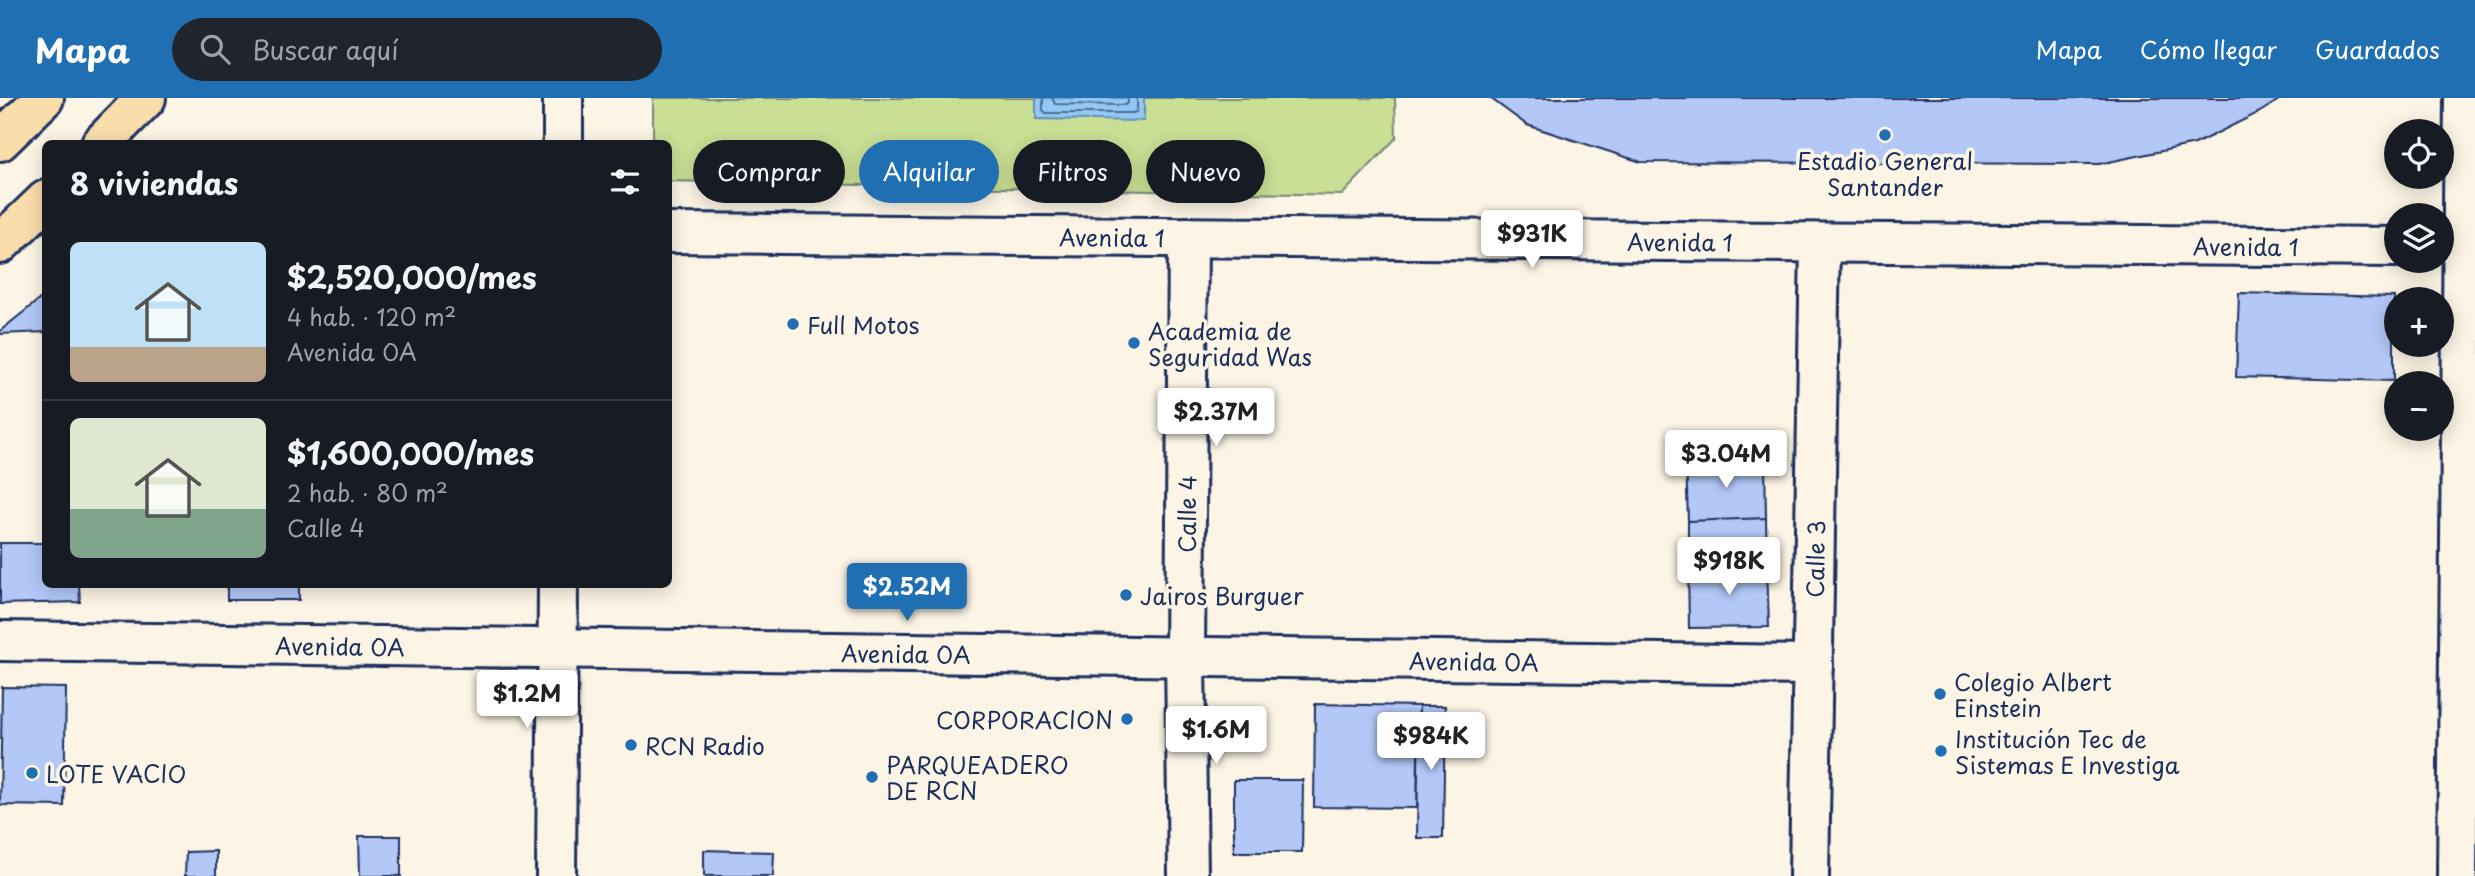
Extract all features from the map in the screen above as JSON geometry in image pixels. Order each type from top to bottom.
[{"type":"main road","points":[[0,141],[44,98]]},
{"type":"main road","points":[[105,140],[146,98]]},
{"type":"main road","points":[[16,232],[42,204]]},
{"type":"street","points":[[563,98],[563,140]]},
{"type":"street","points":[[2457,876],[2459,248],[2464,98]]},
{"type":"street","name":"Avenida 1","points":[[672,233],[2384,247]]},
{"type":"street","name":"Calle 4","points":[[1188,237],[1185,657],[1188,876]]},
{"type":"street","name":"Calle 3","points":[[1809,876],[1819,243]]},
{"type":"street","points":[[556,876],[558,588]]},
{"type":"street","name":"Avenida 0A","points":[[0,640],[1813,665]]},
{"type":"green space","points":[[653,98],[1395,98],[1396,138],[1342,195],[1265,193],[1265,140],[1146,140],[1146,191],[1132,191],[1132,140],[1013,140],[1013,188],[999,188],[999,140],[859,140],[859,185],[845,185],[845,140],[693,140],[693,181],[672,181],[672,140],[653,140]]},
{"type":"water","points":[[1036,98],[1144,98],[1144,121],[1036,119]]},
{"type":"building","name":"Estadio General Santander","points":[[1490,98],[2282,98],[2195,144],[2099,164],[1641,162],[1527,125]]},
{"type":"building","points":[[2239,293],[2384,297],[2384,357],[2394,357],[2394,371],[2384,371],[2384,381],[2236,377]]},
{"type":"building","points":[[42,297],[42,332],[0,334],[0,331]]},
{"type":"building","points":[[1686,460],[1765,461],[1766,518],[1688,521]]},
{"type":"building","points":[[1766,518],[1767,565],[1688,569],[1688,521]]},
{"type":"building","points":[[0,543],[42,543],[42,588],[79,588],[80,602],[0,604]]},
{"type":"building","points":[[1767,565],[1769,627],[1689,628],[1688,569]]},
{"type":"building","points":[[227,588],[299,588],[299,600],[227,600]]},
{"type":"building","name":"LOTE VACIO","points":[[2,687],[66,688],[64,806],[0,805]]},
{"type":"building","points":[[1315,704],[1419,706],[1417,808],[1314,807]]},
{"type":"building","points":[[1419,706],[1445,706],[1443,838],[1417,838]]},
{"type":"building","points":[[1234,780],[1303,780],[1302,852],[1234,852]]},
{"type":"building","points":[[359,836],[401,836],[401,876],[360,876]]},
{"type":"building","points":[[704,850],[774,852],[773,876],[704,876]]},
{"type":"building","points":[[216,851],[216,876],[185,876],[186,852]]},
{"type":"place","name":"Estadio General Santander","points":[[1885,135]]},
{"type":"place","name":"Full Motos","points":[[793,324]]},
{"type":"place","name":"Academia de Seguridad Was","points":[[1134,343]]},
{"type":"place","name":"Jairos Burguer","points":[[1126,595]]},
{"type":"place","name":"Colegio Albert Einstein","points":[[1940,694]]},
{"type":"place","name":"CORPORACION","points":[[1127,719]]},
{"type":"place","name":"RCN Radio","points":[[631,745]]},
{"type":"place","name":"Institución Tec de Sistemas E Investiga","points":[[1941,751]]},
{"type":"place","name":"LOTE VACIO","points":[[32,773]]},
{"type":"place","name":"PARQUEADERO DE RCN","points":[[872,777]]}]
